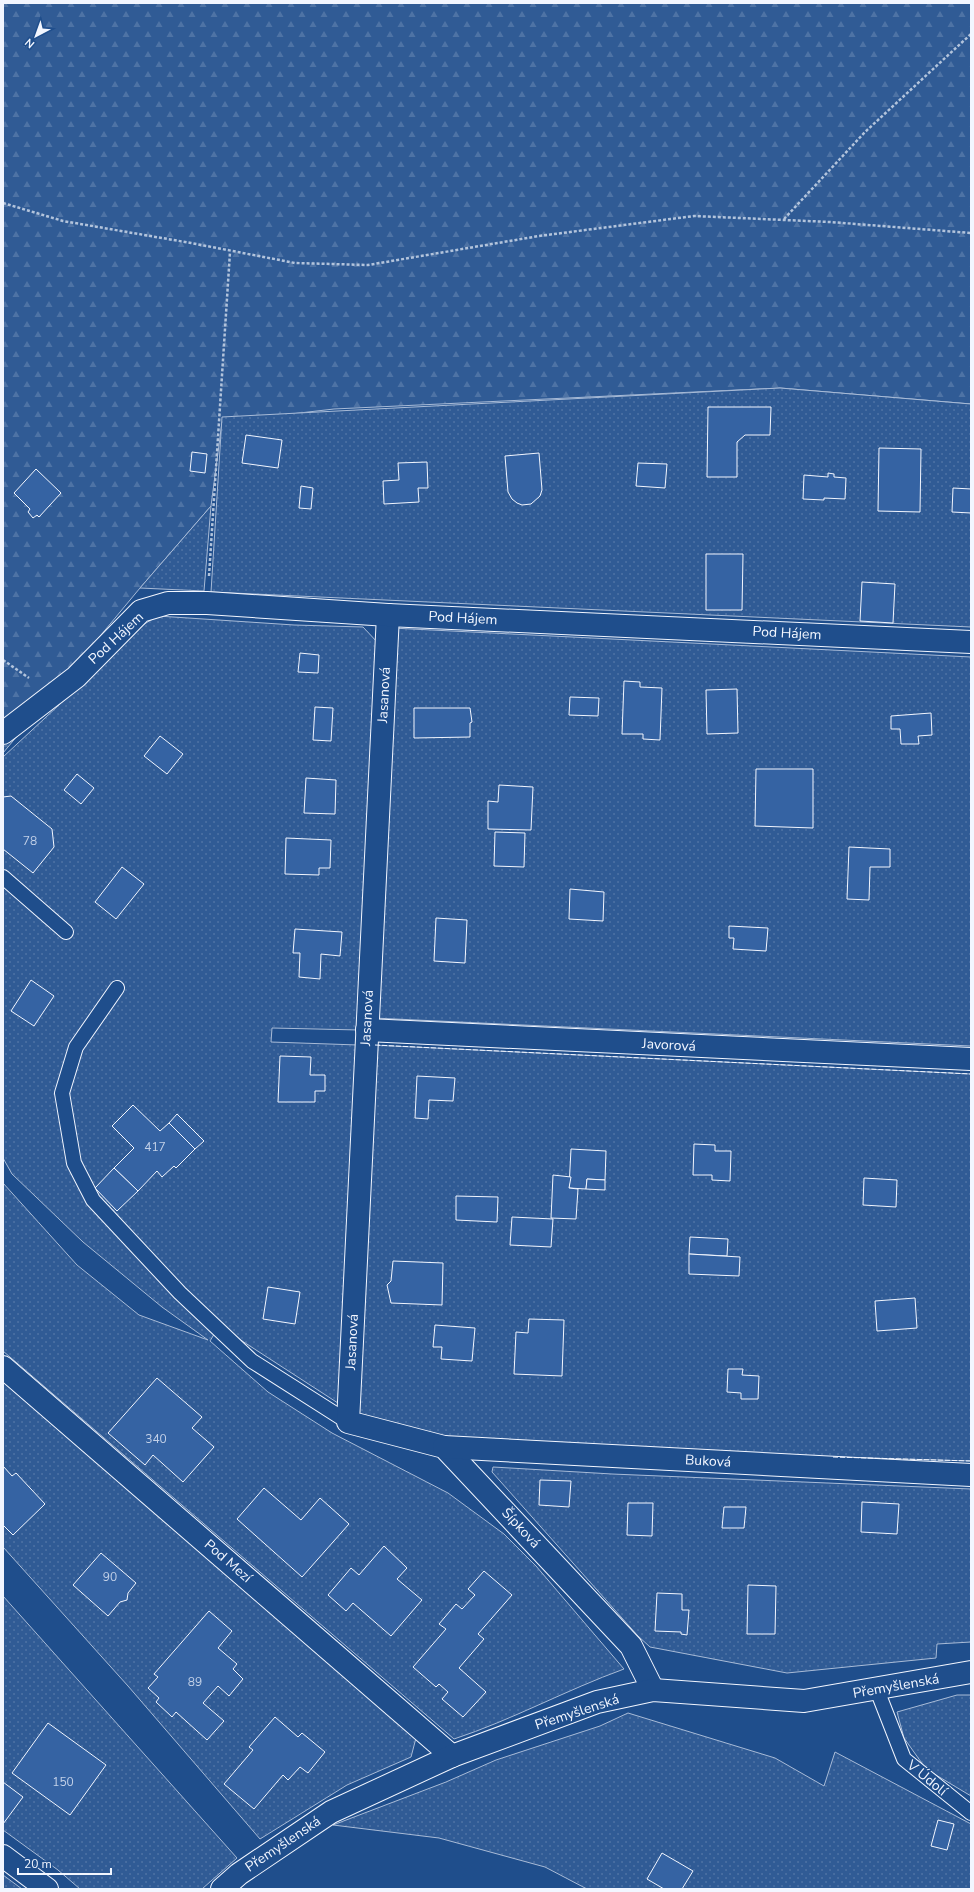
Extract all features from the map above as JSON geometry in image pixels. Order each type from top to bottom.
[{"type":"street","name":"Pod Hájem","points":[[3,733],[76,677],[141,611],[168,603],[207,603],[388,615],[971,642]]},
{"type":"street","name":"Jasanová","points":[[348,1422],[388,615]]},
{"type":"street","name":"Javorová","points":[[367,1030],[971,1059]]},
{"type":"street","name":"Pod Mezí","points":[[3,1367],[452,1756]]},
{"type":"street","points":[[348,1422],[444,1447]]},
{"type":"street","name":"Buková","points":[[444,1447],[971,1475]]},
{"type":"street","name":"Šípková","points":[[444,1447],[631,1646],[653,1690]]},
{"type":"street","name":"Přemyšlenská","points":[[222,1889],[239,1874],[332,1812],[452,1756],[597,1702],[653,1690],[804,1701],[877,1690],[971,1672]]},
{"type":"street","points":[[3,1856],[47,1889]]},
{"type":"lane","points":[[3,877],[66,932]]},
{"type":"lane","points":[[117,988],[76,1046],[62,1093],[74,1163],[93,1200],[180,1293],[252,1361],[348,1422]]},
{"type":"lane","name":"V Údolí","points":[[877,1690],[904,1759],[971,1813]]},
{"type":"path","points":[[783,219],[865,132],[971,34]]},
{"type":"path","points":[[3,204],[63,221],[192,243],[230,252],[295,263],[368,265],[539,236],[694,216],[783,219],[971,233]]},
{"type":"path","points":[[207,603],[230,252]]},
{"type":"green space","points":[[3,3],[971,3],[971,404],[780,388],[334,409],[222,422],[211,506],[140,588],[3,753]]},
{"type":"green space","points":[[780,388],[971,404],[971,627],[211,592],[222,417]]},
{"type":"green space","points":[[211,506],[204,591],[140,588]]},
{"type":"green space","points":[[158,616],[294,625],[363,627],[379,644],[359,1030],[272,1028],[271,1042],[358,1045],[341,1405],[219,1326],[210,1341],[268,1392],[332,1433],[448,1493],[504,1534],[536,1566],[624,1669],[602,1677],[497,1723],[454,1739],[3,1351],[3,1183],[77,1265],[139,1315],[208,1340],[162,1307],[83,1242],[12,1174],[3,1158],[3,757],[101,666],[127,634]]},
{"type":"green space","points":[[392,628],[971,657],[971,1046],[374,1018]]},
{"type":"green space","points":[[372,1045],[971,1074],[971,1461],[799,1456],[452,1440],[364,1420],[355,1411]]},
{"type":"green space","points":[[3,1382],[416,1738],[411,1757],[347,1785],[260,1839],[128,1686],[3,1547]]},
{"type":"green space","points":[[493,1467],[612,1474],[971,1489],[971,1642],[937,1644],[936,1658],[787,1673],[650,1647],[638,1636],[492,1472]]},
{"type":"green space","points":[[3,1596],[237,1858],[202,1889],[80,1889],[58,1870],[3,1830]]},
{"type":"green space","points":[[957,1695],[971,1695],[971,1796],[926,1769],[904,1738],[897,1712]]},
{"type":"green space","points":[[628,1713],[775,1758],[824,1786],[835,1752],[971,1824],[971,1889],[587,1889],[545,1867],[439,1838],[333,1825],[446,1782],[496,1760],[600,1726]]},
{"type":"green space","points":[[3,1875],[22,1889],[3,1889]]},
{"type":"building","points":[[708,407],[771,407],[770,435],[745,435],[737,442],[737,477],[707,477]]},
{"type":"building","points":[[246,435],[282,440],[278,468],[242,463]]},
{"type":"building","points":[[879,448],[921,449],[920,512],[878,511]]},
{"type":"building","points":[[192,452],[207,454],[205,473],[190,471]]},
{"type":"building","points":[[539,453],[542,490],[540,496],[531,504],[522,505],[512,499],[508,492],[505,456]]},
{"type":"building","points":[[427,462],[428,488],[418,488],[419,502],[384,504],[383,481],[399,480],[398,463]]},
{"type":"building","points":[[638,463],[667,464],[665,488],[636,486]]},
{"type":"building","points":[[36,469],[61,493],[39,517],[37,515],[33,518],[28,512],[30,509],[14,493]]},
{"type":"building","points":[[828,473],[834,474],[834,477],[846,478],[845,499],[803,499],[804,475],[828,477]]},
{"type":"building","points":[[301,486],[313,488],[311,509],[299,508]]},
{"type":"building","points":[[953,488],[971,489],[971,513],[952,512]]},
{"type":"building","points":[[706,554],[743,554],[742,610],[706,610]]},
{"type":"building","points":[[862,582],[895,584],[893,623],[860,621]]},
{"type":"building","points":[[300,653],[319,655],[318,673],[298,672]]},
{"type":"building","points":[[624,681],[640,682],[640,687],[662,688],[660,740],[643,739],[643,734],[622,734]]},
{"type":"building","points":[[737,689],[738,733],[707,734],[706,690]]},
{"type":"building","points":[[570,697],[599,698],[598,716],[569,715]]},
{"type":"building","points":[[315,707],[333,708],[331,741],[313,740]]},
{"type":"building","points":[[414,708],[470,708],[472,722],[470,723],[470,737],[414,738]]},
{"type":"building","points":[[931,713],[932,735],[918,736],[919,744],[901,744],[900,729],[891,729],[891,716]]},
{"type":"building","points":[[160,736],[183,754],[167,774],[144,756]]},
{"type":"building","points":[[756,769],[813,769],[813,828],[755,826]]},
{"type":"building","points":[[77,774],[94,788],[81,804],[64,790]]},
{"type":"building","points":[[306,778],[336,780],[335,814],[304,813]]},
{"type":"building","points":[[499,785],[533,787],[531,830],[488,829],[488,801],[498,802]]},
{"type":"building","points":[[11,796],[52,829],[54,847],[33,873],[3,849],[3,797]]},
{"type":"building","points":[[495,832],[525,833],[524,867],[494,866]]},
{"type":"building","points":[[286,838],[331,840],[330,868],[319,868],[319,875],[285,874]]},
{"type":"building","points":[[849,847],[890,849],[890,867],[870,867],[869,900],[847,899]]},
{"type":"building","points":[[122,867],[144,884],[116,919],[95,902]]},
{"type":"building","points":[[570,889],[604,892],[603,921],[569,919]]},
{"type":"building","points":[[436,918],[467,920],[465,963],[434,961]]},
{"type":"building","points":[[729,926],[768,928],[766,951],[733,949],[734,938],[729,938]]},
{"type":"building","points":[[295,929],[342,932],[340,956],[321,954],[320,979],[299,977],[300,953],[293,953]]},
{"type":"building","points":[[31,980],[54,996],[34,1026],[11,1011]]},
{"type":"building","points":[[280,1056],[311,1057],[310,1075],[325,1075],[325,1091],[315,1091],[315,1102],[278,1102]]},
{"type":"building","points":[[417,1076],[455,1078],[453,1101],[429,1100],[428,1119],[415,1118]]},
{"type":"building","points":[[133,1105],[160,1131],[169,1123],[195,1149],[176,1168],[174,1166],[162,1177],[157,1171],[138,1191],[114,1168],[134,1148],[112,1126]]},
{"type":"building","points":[[177,1114],[204,1141],[195,1149],[169,1123]]},
{"type":"building","points":[[694,1144],[715,1145],[715,1151],[731,1151],[730,1181],[712,1180],[712,1175],[693,1175]]},
{"type":"building","points":[[571,1149],[606,1151],[605,1180],[587,1179],[586,1189],[569,1188]]},
{"type":"building","points":[[114,1168],[138,1191],[117,1211],[95,1188]]},
{"type":"building","points":[[553,1175],[571,1177],[569,1188],[578,1189],[576,1219],[551,1218]]},
{"type":"building","points":[[864,1178],[897,1180],[896,1207],[863,1205]]},
{"type":"building","points":[[587,1179],[605,1180],[605,1190],[586,1189]]},
{"type":"building","points":[[456,1196],[498,1197],[497,1222],[456,1220]]},
{"type":"building","points":[[512,1217],[553,1219],[551,1247],[510,1245]]},
{"type":"building","points":[[690,1237],[728,1239],[727,1256],[689,1254]]},
{"type":"building","points":[[689,1254],[740,1257],[739,1276],[689,1274]]},
{"type":"building","points":[[393,1261],[443,1263],[442,1305],[391,1303],[387,1285],[391,1281]]},
{"type":"building","points":[[268,1287],[300,1292],[295,1324],[263,1319]]},
{"type":"building","points":[[915,1298],[917,1328],[877,1331],[875,1301]]},
{"type":"building","points":[[529,1319],[564,1320],[562,1376],[514,1374],[516,1332],[528,1333]]},
{"type":"building","points":[[435,1325],[475,1328],[472,1361],[441,1359],[442,1347],[433,1347]]},
{"type":"building","points":[[728,1369],[743,1369],[742,1375],[759,1376],[758,1399],[741,1399],[741,1393],[727,1392]]},
{"type":"building","points":[[157,1378],[202,1417],[192,1428],[214,1447],[183,1482],[153,1455],[145,1465],[108,1433]]},
{"type":"building","points":[[3,1466],[12,1476],[16,1473],[45,1504],[13,1535],[3,1525]]},
{"type":"building","points":[[540,1480],[571,1481],[569,1507],[539,1505]]},
{"type":"building","points":[[264,1488],[301,1520],[320,1498],[349,1524],[302,1577],[237,1519]]},
{"type":"building","points":[[862,1502],[899,1504],[897,1534],[861,1532]]},
{"type":"building","points":[[628,1503],[653,1503],[652,1536],[627,1535]]},
{"type":"building","points":[[724,1507],[746,1507],[744,1528],[722,1528]]},
{"type":"building","points":[[384,1546],[407,1568],[397,1579],[422,1600],[391,1636],[353,1603],[346,1611],[328,1595],[351,1568],[359,1575]]},
{"type":"building","points":[[101,1553],[136,1583],[128,1593],[127,1600],[120,1602],[108,1616],[73,1585]]},
{"type":"building","points":[[484,1571],[512,1595],[478,1634],[484,1639],[459,1668],[486,1692],[463,1717],[442,1699],[448,1692],[439,1684],[436,1687],[413,1667],[446,1629],[439,1624],[456,1604],[462,1609],[475,1595],[468,1589]]},
{"type":"building","points":[[748,1585],[776,1586],[775,1634],[747,1634]]},
{"type":"building","points":[[657,1593],[682,1594],[682,1610],[689,1610],[687,1635],[681,1634],[681,1632],[655,1631]]},
{"type":"building","points":[[209,1611],[232,1631],[218,1648],[237,1664],[233,1669],[243,1679],[229,1696],[218,1686],[203,1703],[224,1721],[207,1740],[176,1712],[172,1717],[156,1702],[159,1698],[148,1688],[158,1677],[154,1674]]},
{"type":"building","points":[[275,1717],[298,1737],[302,1733],[325,1752],[308,1773],[300,1767],[288,1780],[283,1775],[254,1809],[224,1784],[253,1750],[249,1747]]},
{"type":"building","points":[[48,1723],[106,1765],[70,1815],[12,1773]]},
{"type":"building","points":[[3,1782],[23,1797],[3,1824]]},
{"type":"building","points":[[938,1820],[954,1824],[947,1850],[931,1846]]},
{"type":"building","points":[[662,1853],[693,1871],[682,1889],[664,1889],[647,1879]]},
{"type":"fence","points":[[375,1045],[971,1074]]},
{"type":"fence","points":[[833,1457],[971,1461]]}]
